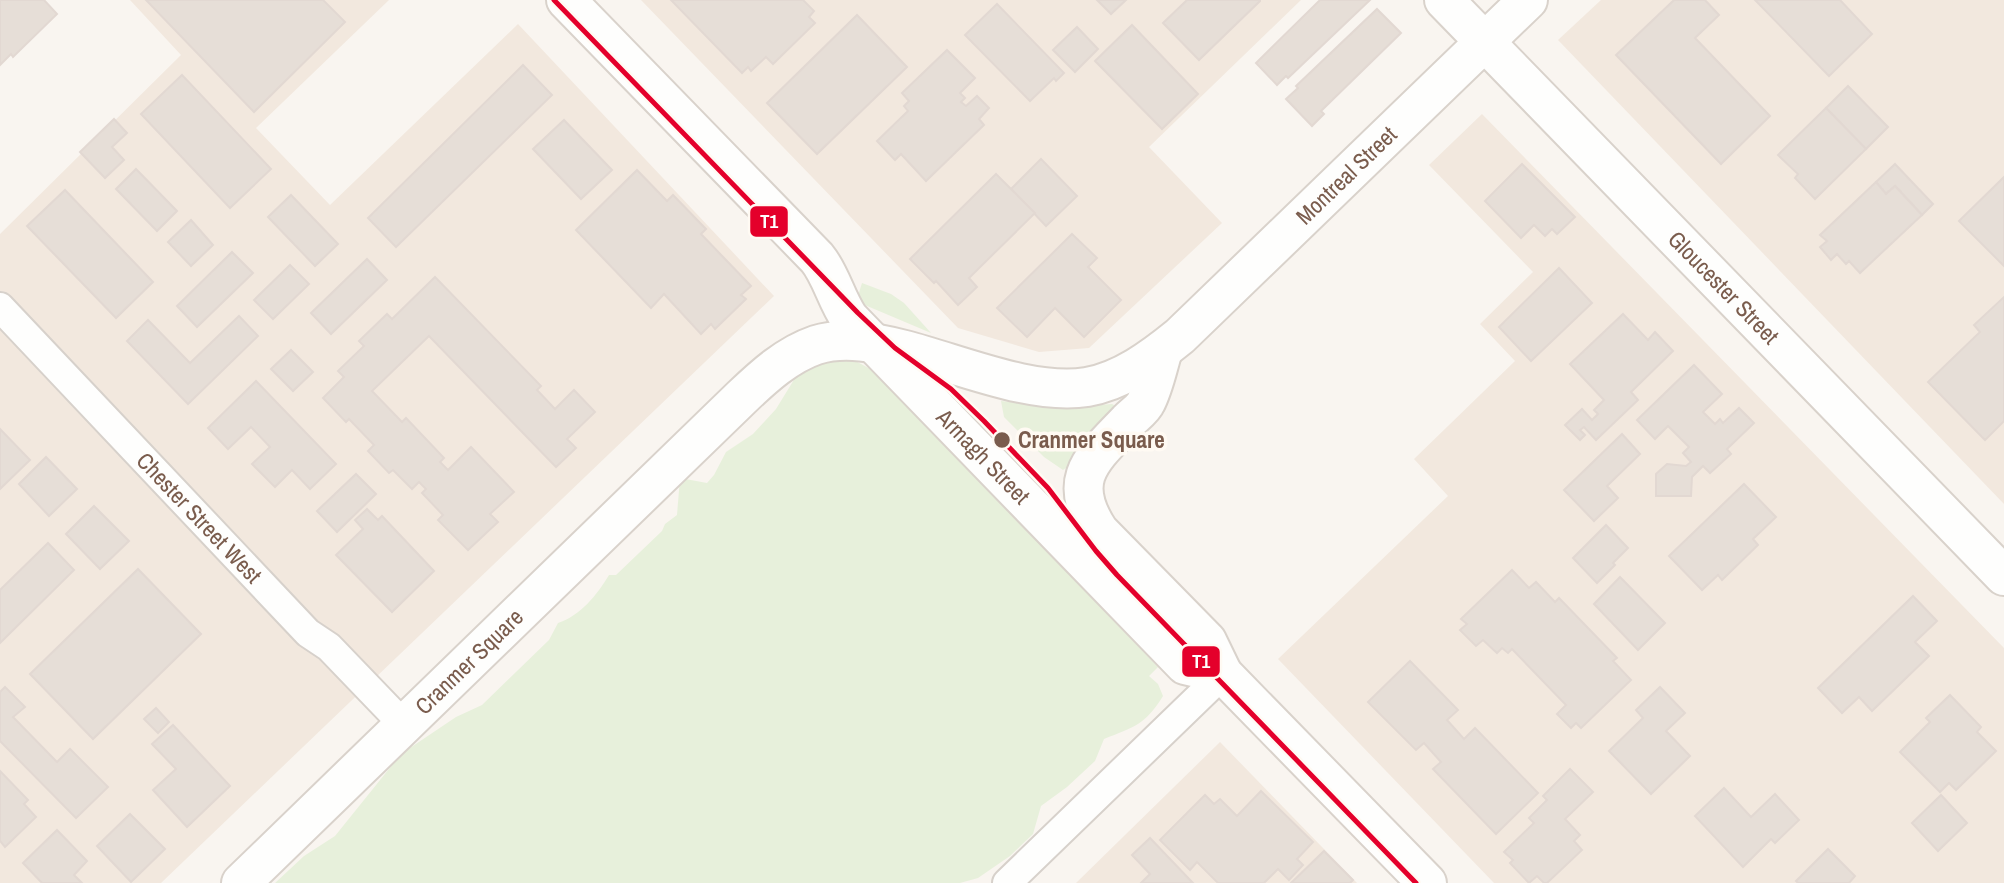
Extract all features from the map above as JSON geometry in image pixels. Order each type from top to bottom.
[{"type":"street","name":"Armagh Street","points":[[566,0],[817,258],[842,309],[1185,665],[1223,674]]},
{"type":"street","name":"Gloucester Street","points":[[1444,0],[2004,576]]},
{"type":"street","name":"Montreal Street","points":[[873,342],[1006,379],[1070,388],[1094,385],[1120,376],[1163,350],[1180,336],[1528,0]]},
{"type":"street","name":"Chester Street West","points":[[0,307],[308,633],[329,647],[404,725]]},
{"type":"street","name":"Cranmer Square","points":[[241,883],[576,556],[770,372],[786,360],[815,346],[840,342],[873,342]]},
{"type":"street","points":[[1163,350],[1146,403],[1113,437],[1086,472],[1084,502],[1090,517],[1100,531],[1207,641],[1223,674],[1427,883]]},
{"type":"street","points":[[1007,883],[1223,674]]},
{"type":"shaded area","points":[[130,0],[389,0],[256,128],[330,205],[518,24],[774,296],[161,883],[0,883],[0,234],[181,55]]},
{"type":"shaded area","points":[[641,0],[1301,0],[1149,147],[1222,223],[1089,348],[1039,352],[958,328]]},
{"type":"shaded area","points":[[1601,0],[2004,0],[2004,504],[1558,40]]},
{"type":"shaded area","points":[[1482,114],[2004,648],[2004,883],[1494,883],[1278,659],[1448,496],[1414,459],[1515,361],[1480,324],[1533,272],[1429,165]]},
{"type":"shaded area","points":[[1220,742],[1357,883],[1076,883]]},
{"type":"green space","points":[[862,283],[891,294],[904,303],[931,333],[860,303],[858,296]]},
{"type":"green space","name":"Cranmer Square","points":[[837,351],[874,371],[1158,667],[1149,676],[1158,684],[1163,696],[1157,706],[1138,724],[1104,739],[1095,761],[1041,806],[1033,834],[1010,856],[978,878],[960,883],[275,883],[304,856],[335,836],[401,754],[456,717],[482,705],[549,640],[558,623],[581,610],[609,575],[616,575],[662,531],[665,524],[677,515],[680,478],[707,483],[726,452],[753,434],[776,409],[800,370]]},
{"type":"green space","points":[[1001,401],[1061,408],[1112,404],[1118,407],[1063,470],[1044,457],[1004,417]]},
{"type":"building","points":[[0,0],[44,0],[57,14],[13,57],[11,54],[0,65]]},
{"type":"building","points":[[146,0],[323,0],[345,22],[254,112]]},
{"type":"building","points":[[671,0],[803,0],[814,11],[809,17],[815,23],[773,64],[766,57],[751,71],[748,67],[742,73]]},
{"type":"building","points":[[1097,0],[1126,0],[1111,14]]},
{"type":"building","points":[[1187,0],[1260,1],[1199,60],[1163,23]]},
{"type":"building","points":[[1320,0],[1370,0],[1288,78],[1286,76],[1277,85],[1256,63]]},
{"type":"building","points":[[1674,0],[1705,0],[1719,15],[1695,38],[1770,116],[1721,164],[1616,55]]},
{"type":"building","points":[[1755,0],[1840,0],[1872,34],[1829,76]]},
{"type":"building","points":[[997,4],[1064,73],[1056,81],[1054,78],[1030,101],[965,35]]},
{"type":"building","points":[[1377,9],[1401,33],[1321,111],[1324,114],[1312,126],[1286,99],[1298,88],[1296,86]]},
{"type":"building","points":[[857,15],[907,67],[817,154],[767,103]]},
{"type":"building","points":[[1132,25],[1198,94],[1162,129],[1095,61]]},
{"type":"building","points":[[1077,27],[1098,49],[1075,72],[1053,50]]},
{"type":"building","points":[[947,50],[975,78],[960,93],[965,98],[961,102],[966,106],[977,96],[989,108],[979,119],[984,125],[926,181],[901,154],[895,160],[877,141],[908,111],[904,106],[909,101],[902,93]]},
{"type":"building","points":[[523,65],[552,95],[396,247],[368,218]]},
{"type":"building","points":[[182,75],[271,169],[230,208],[141,114]]},
{"type":"building","points":[[1848,86],[1888,127],[1866,149],[1826,108]]},
{"type":"building","points":[[1826,108],[1866,149],[1815,199],[1795,178],[1798,174],[1778,155]]},
{"type":"building","points":[[114,119],[127,133],[112,147],[124,160],[105,178],[80,152]]},
{"type":"building","points":[[564,120],[612,170],[581,199],[533,149]]},
{"type":"building","points":[[1041,159],[1077,196],[1046,226],[1011,189]]},
{"type":"building","points":[[1522,164],[1575,217],[1557,234],[1552,229],[1545,236],[1534,225],[1521,238],[1485,201]]},
{"type":"building","points":[[1895,164],[1933,204],[1922,215],[1895,186],[1886,194],[1876,182]]},
{"type":"building","points":[[136,169],[177,211],[157,231],[116,189]]},
{"type":"building","points":[[637,170],[667,201],[673,195],[706,229],[701,234],[751,286],[741,295],[746,299],[715,329],[711,324],[701,334],[664,294],[651,308],[576,230]]},
{"type":"building","points":[[996,174],[1035,213],[969,278],[977,287],[958,305],[936,281],[934,283],[910,259]]},
{"type":"building","points":[[2004,177],[2004,266],[1959,221]]},
{"type":"building","points":[[1876,182],[1886,194],[1895,186],[1922,215],[1860,273],[1849,261],[1846,264],[1837,254],[1831,260],[1820,247],[1827,241],[1820,235]]},
{"type":"building","points":[[65,190],[153,282],[116,318],[27,226]]},
{"type":"building","points":[[291,195],[338,244],[315,266],[268,217]]},
{"type":"building","points":[[191,220],[213,245],[191,266],[168,242]]},
{"type":"building","points":[[1072,234],[1097,258],[1088,267],[1121,300],[1084,337],[1055,308],[1027,337],[997,308]]},
{"type":"building","points":[[232,252],[253,273],[197,327],[177,306]]},
{"type":"building","points":[[367,259],[387,280],[331,334],[311,313]]},
{"type":"building","points":[[290,265],[309,284],[273,319],[254,300]]},
{"type":"building","points":[[1559,268],[1592,303],[1531,361],[1499,327]]},
{"type":"building","points":[[435,277],[541,386],[537,390],[555,409],[574,390],[595,412],[567,439],[576,448],[556,467],[429,336],[372,391],[402,422],[406,418],[444,458],[440,462],[448,470],[471,447],[514,492],[490,514],[498,522],[468,550],[438,520],[443,515],[422,493],[426,489],[419,482],[412,489],[393,470],[389,473],[368,451],[374,445],[349,419],[346,422],[323,398],[344,377],[338,371],[364,346],[359,341],[387,314],[392,319]]},
{"type":"building","points":[[2004,297],[2004,421],[1985,440],[1928,382],[1980,332],[1974,325]]},
{"type":"building","points":[[1623,314],[1648,340],[1655,332],[1673,351],[1631,392],[1638,400],[1596,440],[1584,427],[1580,430],[1585,435],[1580,440],[1565,425],[1582,409],[1592,420],[1598,414],[1594,410],[1604,400],[1570,364]]},
{"type":"building","points":[[239,316],[258,336],[188,404],[127,341],[148,320],[190,363]]},
{"type":"building","points":[[291,350],[313,372],[293,391],[271,369]]},
{"type":"building","points":[[1694,365],[1722,394],[1703,412],[1715,424],[1720,419],[1723,423],[1739,408],[1754,423],[1727,449],[1731,454],[1710,473],[1703,466],[1692,477],[1691,496],[1656,496],[1656,474],[1667,464],[1686,466],[1691,462],[1683,453],[1689,447],[1668,426],[1655,439],[1637,420]]},
{"type":"building","points":[[256,381],[336,464],[310,489],[292,470],[275,487],[252,464],[270,447],[251,427],[228,449],[208,428]]},
{"type":"building","points":[[0,429],[30,460],[0,489]]},
{"type":"building","points":[[1622,434],[1640,454],[1607,486],[1618,498],[1594,521],[1564,490]]},
{"type":"building","points":[[46,457],[77,489],[49,516],[19,484]]},
{"type":"building","points":[[356,474],[376,494],[337,532],[317,511]]},
{"type":"building","points":[[1744,484],[1776,517],[1753,539],[1758,545],[1722,580],[1718,575],[1702,590],[1669,556]]},
{"type":"building","points":[[94,506],[129,541],[100,569],[66,534]]},
{"type":"building","points":[[367,509],[378,520],[382,516],[434,571],[392,612],[336,555],[363,529],[355,520]]},
{"type":"building","points":[[1606,525],[1628,548],[1597,583],[1573,558]]},
{"type":"building","points":[[48,543],[74,570],[0,643],[0,590]]},
{"type":"building","points":[[138,569],[201,634],[93,739],[30,674]]},
{"type":"building","points":[[1512,570],[1529,588],[1536,582],[1555,602],[1559,598],[1617,658],[1613,661],[1631,680],[1581,728],[1576,723],[1571,728],[1557,714],[1566,705],[1512,649],[1508,653],[1502,648],[1497,653],[1483,640],[1476,646],[1460,630],[1467,624],[1461,619]]},
{"type":"building","points":[[1620,577],[1665,623],[1638,650],[1594,604]]},
{"type":"building","points":[[1913,596],[1937,621],[1915,642],[1929,656],[1872,711],[1859,697],[1842,713],[1818,688]]},
{"type":"building","points":[[1410,661],[1458,710],[1447,720],[1464,739],[1475,728],[1538,793],[1496,834],[1433,769],[1441,762],[1424,743],[1416,750],[1368,702]]},
{"type":"building","points":[[5,687],[25,707],[13,717],[57,762],[70,749],[108,787],[76,818],[0,741],[0,692]]},
{"type":"building","points":[[1660,687],[1685,713],[1666,731],[1690,756],[1651,794],[1609,751],[1643,718],[1636,710]]},
{"type":"building","points":[[1950,695],[1981,727],[1977,732],[1996,751],[1956,790],[1949,783],[1940,792],[1900,752],[1930,722],[1926,718]]},
{"type":"building","points":[[156,708],[169,722],[158,733],[144,719]]},
{"type":"building","points":[[173,725],[230,786],[187,827],[153,790],[176,769],[152,744]]},
{"type":"building","points":[[1570,769],[1593,792],[1565,819],[1580,835],[1574,841],[1582,850],[1547,883],[1537,876],[1529,883],[1510,863],[1513,860],[1504,852],[1534,823],[1529,818],[1547,800],[1543,796]]},
{"type":"building","points":[[0,771],[28,800],[24,804],[36,817],[5,847],[0,841]]},
{"type":"building","points":[[1724,788],[1751,817],[1775,794],[1799,820],[1775,843],[1771,839],[1743,867],[1695,816]]},
{"type":"building","points":[[1261,791],[1313,842],[1297,859],[1303,865],[1289,880],[1278,869],[1264,883],[1218,883],[1197,862],[1190,870],[1160,840],[1205,795],[1214,804],[1220,799],[1237,816]]},
{"type":"building","points":[[1941,795],[1967,823],[1938,851],[1912,823]]},
{"type":"building","points":[[130,814],[165,849],[131,882],[97,846]]},
{"type":"building","points":[[57,830],[87,861],[74,875],[82,883],[42,883],[23,863]]},
{"type":"building","points":[[1150,838],[1193,883],[1141,883],[1150,874],[1132,855]]},
{"type":"building","points":[[1828,849],[1855,876],[1849,883],[1798,883],[1796,881]]},
{"type":"building","points":[[1324,851],[1353,880],[1350,883],[1291,883]]},
{"type":"transit line","name":"T1","points":[[554,0],[858,313],[895,348],[951,389],[984,421],[1048,488],[1117,575],[1416,883]]},
{"type":"place","name":"Cranmer Square","points":[[1002,440]]}]
